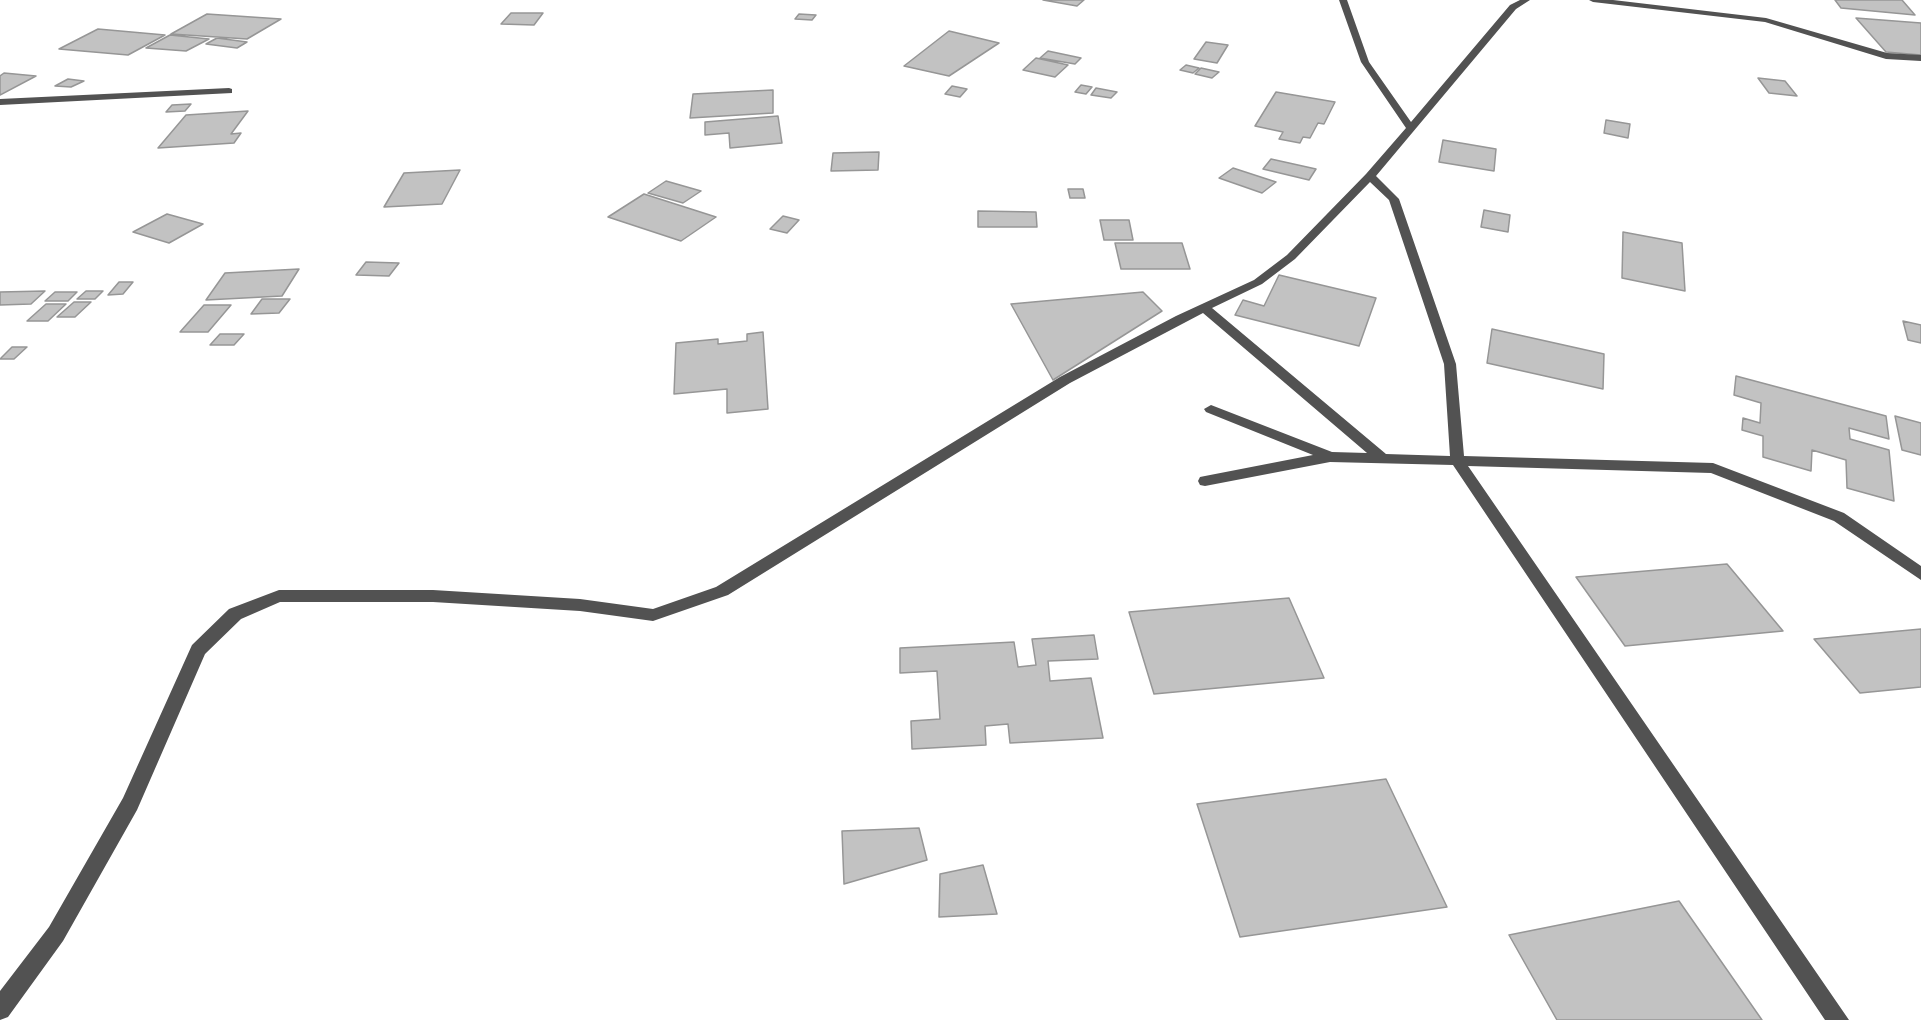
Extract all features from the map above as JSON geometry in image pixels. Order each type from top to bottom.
[{"type":"street","points":[[1342,0],[1365,62],[1411,129]]},
{"type":"street","points":[[0,1009],[56,934],[130,804],[198,650],[235,614],[279,596],[433,596],[580,605],[653,615],[722,591],[1065,380],[1258,282],[1291,257],[1370,176],[1513,7],[1526,0]]},
{"type":"street","points":[[1593,0],[1766,20],[1886,56],[1921,58]]},
{"type":"street","points":[[0,102],[229,91]]},
{"type":"street","points":[[1370,176],[1394,199],[1450,364],[1457,460],[1838,1020]]},
{"type":"street","points":[[1204,308],[1382,458]]},
{"type":"street","points":[[1211,409],[1330,457]]},
{"type":"street","points":[[1205,481],[1330,457],[1713,468],[1839,517],[1921,574]]},
{"type":"building","points":[[1043,0],[1084,0],[1077,6]]},
{"type":"building","points":[[1835,0],[1902,0],[1915,15],[1841,8]]},
{"type":"building","points":[[511,13],[543,13],[534,25],[501,24]]},
{"type":"building","points":[[207,14],[281,19],[247,39],[171,34]]},
{"type":"building","points":[[799,14],[816,15],[812,20],[795,19]]},
{"type":"building","points":[[1856,18],[1921,23],[1921,55],[1886,52]]},
{"type":"building","points":[[98,29],[165,35],[128,55],[59,49]]},
{"type":"building","points":[[949,31],[999,43],[949,76],[904,66]]},
{"type":"building","points":[[170,35],[209,39],[186,51],[146,48]]},
{"type":"building","points":[[217,38],[247,42],[237,48],[206,44]]},
{"type":"building","points":[[1206,42],[1228,45],[1217,63],[1194,59]]},
{"type":"building","points":[[1048,51],[1081,58],[1075,64],[1040,58]]},
{"type":"building","points":[[1036,58],[1068,65],[1055,77],[1023,70]]},
{"type":"building","points":[[1186,65],[1199,68],[1193,73],[1180,70]]},
{"type":"building","points":[[1201,68],[1219,72],[1212,78],[1195,74]]},
{"type":"building","points":[[4,73],[36,76],[0,95],[0,76]]},
{"type":"building","points":[[1758,78],[1785,81],[1797,96],[1769,93]]},
{"type":"building","points":[[68,79],[84,81],[71,87],[55,86]]},
{"type":"building","points":[[1081,85],[1092,87],[1086,94],[1075,92]]},
{"type":"building","points":[[952,86],[967,89],[960,97],[945,94]]},
{"type":"building","points":[[1096,88],[1117,92],[1111,98],[1091,95]]},
{"type":"building","points":[[773,90],[773,113],[690,118],[693,94]]},
{"type":"building","points":[[1276,92],[1335,102],[1324,124],[1318,123],[1310,138],[1303,137],[1300,143],[1279,139],[1283,132],[1255,126]]},
{"type":"building","points":[[191,104],[185,111],[166,112],[172,105]]},
{"type":"building","points":[[248,111],[231,134],[241,133],[234,143],[158,148],[186,115]]},
{"type":"building","points":[[778,116],[782,143],[730,148],[729,133],[705,135],[705,122]]},
{"type":"building","points":[[1606,120],[1630,124],[1628,138],[1604,133]]},
{"type":"building","points":[[1443,140],[1496,149],[1494,171],[1439,162]]},
{"type":"building","points":[[879,152],[878,170],[831,171],[833,153]]},
{"type":"building","points":[[1271,159],[1316,169],[1309,180],[1263,169]]},
{"type":"building","points":[[1233,168],[1276,182],[1262,193],[1219,178]]},
{"type":"building","points":[[460,170],[442,204],[384,207],[404,173]]},
{"type":"building","points":[[666,181],[701,191],[683,203],[648,193]]},
{"type":"building","points":[[1068,189],[1083,189],[1085,198],[1070,198]]},
{"type":"building","points":[[644,194],[716,217],[681,241],[608,217]]},
{"type":"building","points":[[1484,210],[1510,215],[1508,232],[1481,227]]},
{"type":"building","points":[[978,211],[1036,212],[1037,227],[978,227]]},
{"type":"building","points":[[167,214],[203,224],[169,243],[133,232]]},
{"type":"building","points":[[783,216],[799,220],[787,233],[770,229]]},
{"type":"building","points":[[1100,220],[1129,220],[1133,240],[1104,240]]},
{"type":"building","points":[[1623,232],[1682,243],[1685,291],[1622,278]]},
{"type":"building","points":[[1115,243],[1182,243],[1190,269],[1121,269]]},
{"type":"building","points":[[366,262],[399,263],[389,276],[356,275]]},
{"type":"building","points":[[299,269],[282,296],[206,300],[225,273]]},
{"type":"building","points":[[1279,275],[1376,298],[1359,346],[1235,315],[1243,300],[1264,306]]},
{"type":"building","points":[[119,282],[133,282],[123,294],[108,295]]},
{"type":"building","points":[[45,291],[31,304],[0,305],[0,292]]},
{"type":"building","points":[[86,291],[103,291],[95,299],[77,299]]},
{"type":"building","points":[[55,292],[77,292],[68,301],[45,301]]},
{"type":"building","points":[[1143,292],[1162,311],[1053,380],[1011,304]]},
{"type":"building","points":[[262,299],[290,299],[279,313],[251,314]]},
{"type":"building","points":[[74,302],[91,302],[75,317],[57,317]]},
{"type":"building","points":[[46,304],[66,304],[48,321],[27,321]]},
{"type":"building","points":[[204,305],[231,305],[208,332],[180,332]]},
{"type":"building","points":[[1903,321],[1921,325],[1921,343],[1908,340]]},
{"type":"building","points":[[1492,329],[1604,354],[1603,389],[1487,363]]},
{"type":"building","points":[[763,332],[768,409],[727,413],[727,389],[674,394],[676,343],[718,339],[718,344],[747,341],[747,334]]},
{"type":"building","points":[[220,334],[244,334],[234,345],[210,345]]},
{"type":"building","points":[[12,347],[27,347],[14,359],[0,359]]},
{"type":"building","points":[[1736,376],[1886,416],[1889,439],[1849,428],[1850,439],[1889,450],[1894,501],[1847,488],[1846,460],[1812,450],[1811,471],[1763,457],[1763,436],[1742,430],[1743,418],[1760,423],[1761,403],[1734,395]]},
{"type":"building","points":[[1895,416],[1921,423],[1921,455],[1902,450]]},
{"type":"building","points":[[1727,564],[1783,631],[1625,646],[1576,577]]},
{"type":"building","points":[[1289,598],[1324,678],[1154,694],[1129,612]]},
{"type":"building","points":[[1921,629],[1921,687],[1860,693],[1814,639]]},
{"type":"building","points":[[1094,635],[1098,659],[1048,661],[1050,681],[1091,678],[1103,738],[1010,743],[1008,724],[985,726],[986,745],[912,749],[911,721],[940,719],[937,671],[900,673],[900,648],[1014,642],[1018,667],[1036,665],[1032,639]]},
{"type":"building","points":[[1386,779],[1447,907],[1240,937],[1197,804]]},
{"type":"building","points":[[919,828],[927,860],[844,884],[842,831]]},
{"type":"building","points":[[983,865],[997,914],[939,917],[940,874]]},
{"type":"building","points":[[1679,901],[1762,1020],[1557,1020],[1509,935]]}]
